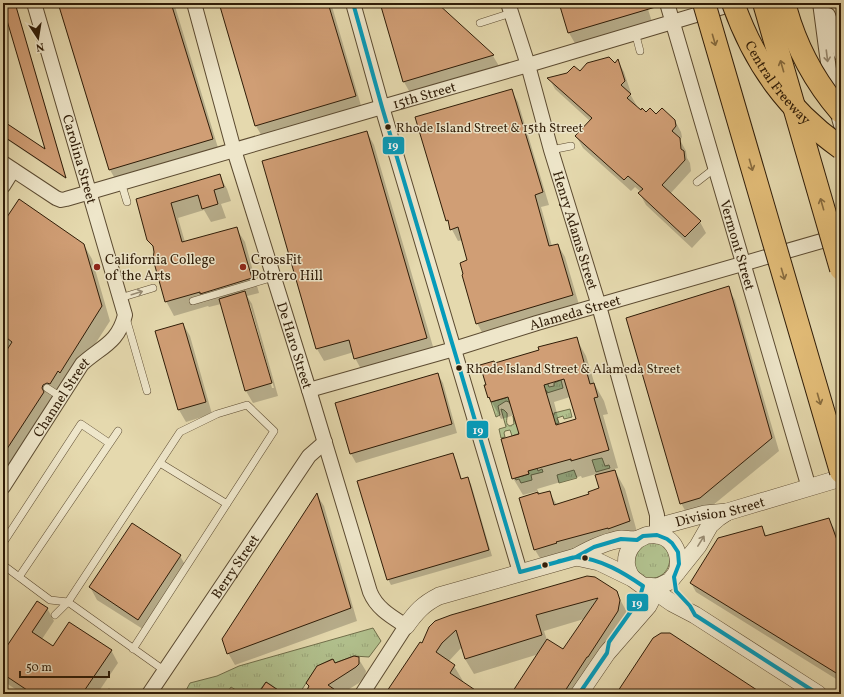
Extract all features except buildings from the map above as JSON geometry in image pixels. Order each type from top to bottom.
[{"type":"highway","points":[[704,3],[841,472]]},
{"type":"highway","name":"Central Freeway","points":[[734,3],[751,48],[773,82],[802,116],[824,136],[841,148]]},
{"type":"highway","points":[[764,3],[841,269]]},
{"type":"highway","points":[[841,100],[807,55],[786,10],[796,42],[806,62],[820,86],[841,112]]},
{"type":"street","name":"Carolina Street","points":[[34,3],[125,315]]},
{"type":"street","name":"De Haro Street","points":[[194,3],[234,150],[310,390],[370,592],[379,606],[406,626]]},
{"type":"street","points":[[353,3],[520,572]]},
{"type":"street","name":"Vermont Street","points":[[666,3],[809,488]]},
{"type":"street","name":"15th Street","points":[[8,167],[61,200],[528,65],[734,3]]},
{"type":"street","points":[[820,3],[829,75],[841,125]]},
{"type":"street","points":[[824,3],[841,54]]},
{"type":"street","name":"Henry Adams Street","points":[[510,8],[528,65],[551,150],[599,306],[657,515],[657,535]]},
{"type":"street","points":[[3,186],[8,167]]},
{"type":"street","name":"Alameda Street","points":[[310,390],[841,235]]},
{"type":"street","name":"Channel Street","points":[[3,487],[82,364],[114,339],[122,327],[125,315]]},
{"type":"street","name":"Berry Street","points":[[149,694],[309,456],[325,442]]},
{"type":"street","name":"Division Street","points":[[406,626],[420,608],[427,602],[439,596],[576,557],[594,547],[621,539],[637,540],[643,536],[657,535],[668,524],[705,514],[727,512],[841,478]]},
{"type":"street","points":[[644,584],[666,584],[676,574],[698,546],[710,525],[727,512]]},
{"type":"street","points":[[657,515],[666,520],[679,521]]},
{"type":"street","points":[[657,535],[667,539],[675,547],[679,558],[674,586],[690,606],[695,615]]},
{"type":"street","points":[[637,540],[629,549],[626,567],[644,584],[648,606]]},
{"type":"street","points":[[576,557],[599,562],[644,584],[672,603],[695,615],[814,693]]},
{"type":"street","points":[[606,653],[609,642],[639,600],[644,584]]},
{"type":"street","points":[[580,694],[606,653],[648,606],[657,603],[672,603]]},
{"type":"street","points":[[362,694],[406,626]]},
{"type":"lane","points":[[480,23],[510,8]]},
{"type":"lane","points":[[635,32],[640,51]]},
{"type":"lane","points":[[551,150],[571,146]]},
{"type":"lane","points":[[697,182],[715,168]]},
{"type":"lane","points":[[121,182],[127,202]]},
{"type":"lane","points":[[193,301],[274,277]]},
{"type":"lane","points":[[120,298],[153,288]]},
{"type":"lane","points":[[125,315],[147,391]]},
{"type":"lane","points":[[47,388],[61,397]]},
{"type":"lane","points":[[55,615],[68,602],[180,432],[218,414],[247,405],[274,431],[134,649]]},
{"type":"lane","points":[[3,543],[81,424],[109,444]]},
{"type":"lane","points":[[19,577],[118,431]]},
{"type":"lane","points":[[160,463],[227,504]]},
{"type":"lane","points":[[3,565],[50,600],[68,602],[165,671]]},
{"type":"green space","points":[[561,380],[563,388],[547,393],[547,391],[544,391],[542,383],[547,382],[549,387],[554,386],[554,383]]},
{"type":"green space","points":[[511,393],[511,405],[506,401],[498,406],[500,415],[496,417],[491,402],[506,398],[505,395]]},
{"type":"green space","points":[[501,409],[507,413],[507,424],[510,426],[514,424],[513,416],[517,427],[521,426],[523,432],[512,436],[510,430],[505,431],[505,437],[501,438],[499,429],[506,427]]},
{"type":"green space","points":[[570,409],[572,417],[564,419],[563,416],[557,418],[559,423],[554,424],[552,416],[554,413]]},
{"type":"green space","points":[[602,458],[605,466],[609,465],[610,468],[596,472],[592,460]]},
{"type":"green space","points":[[537,468],[538,471],[542,469],[543,472],[531,475],[532,480],[521,483],[519,479],[516,480],[515,478],[529,474],[528,470]]},
{"type":"green space","points":[[574,470],[577,478],[559,483],[557,475]]},
{"type":"green space","points":[[644,543],[657,543],[664,546],[668,551],[670,557],[669,564],[667,570],[662,575],[655,578],[647,578],[636,571],[633,557]]},
{"type":"green space","points":[[373,628],[381,641],[369,657],[354,656],[335,663],[332,659],[320,665],[312,674],[299,694],[284,694],[266,682],[257,694],[242,694],[231,687],[226,694],[184,694],[190,683],[217,676],[239,666]]},
{"type":"transit line","name":"19","points":[[353,3],[382,107],[520,572]]},
{"type":"transit line","name":"19","points":[[520,572],[576,557],[594,547],[621,539],[637,540],[643,536],[657,535],[667,539],[672,543],[678,552],[679,564],[674,577],[676,591],[690,606],[695,615],[818,694]]},
{"type":"transit line","name":"19","points":[[559,561],[573,557],[586,558],[620,572],[643,586],[639,600],[609,642],[607,653],[579,694]]},
{"type":"place","name":"Rhode Island Street & 15th Street","points":[[388,127]]},
{"type":"place","name":"California College of the Arts","points":[[97,267]]},
{"type":"place","name":"CrossFit Potrero Hill","points":[[243,267]]},
{"type":"place","name":"Rhode Island Street & Alameda Street","points":[[459,368]]}]
